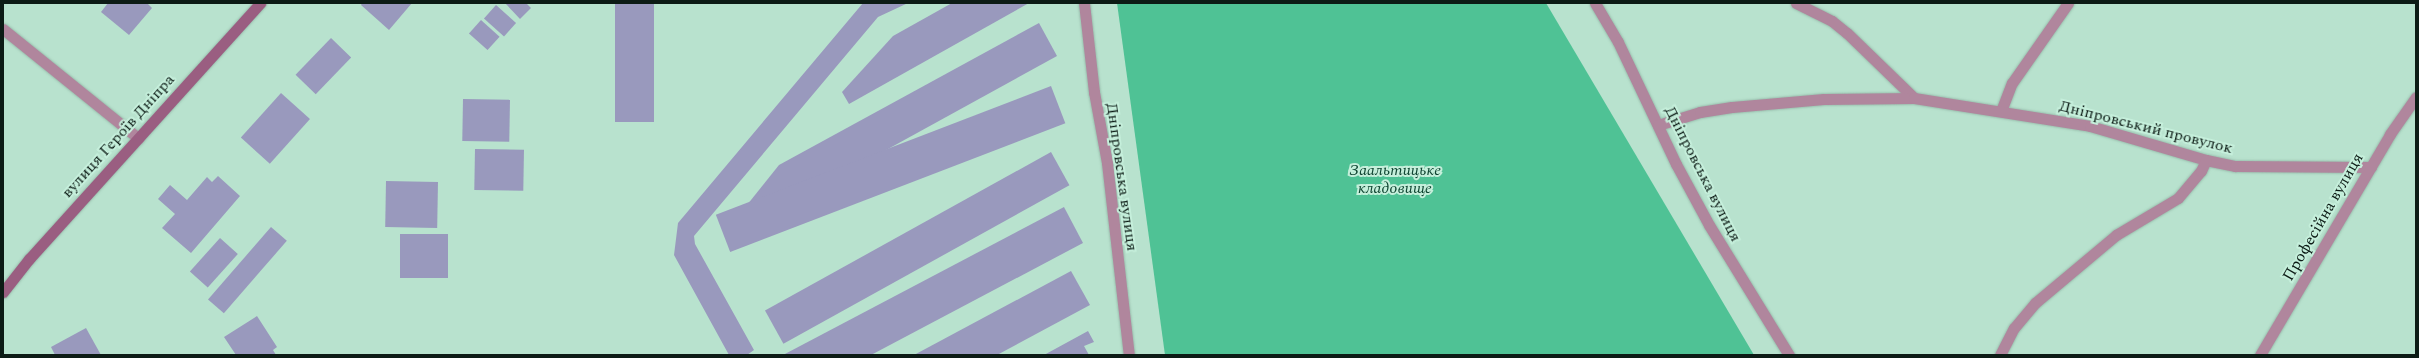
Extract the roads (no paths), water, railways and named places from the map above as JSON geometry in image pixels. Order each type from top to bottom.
[{"type":"main road","name":"вулиця Героїв Дніпра","points":[[3,292],[29,259],[260,3]]},
{"type":"street","name":"Дніпровська вулиця","points":[[1084,3],[1094,92],[1107,162],[1129,355]]},
{"type":"street","name":"Дніпровська вулиця","points":[[1595,3],[1618,42],[1709,225],[1789,355]]},
{"type":"street","points":[[1796,3],[1832,21],[1847,33],[1914,98]]},
{"type":"street","points":[[2001,111],[2012,83],[2068,3]]},
{"type":"street","points":[[3,29],[138,138]]},
{"type":"street","name":"Професійна вулиця","points":[[2260,355],[2371,167],[2416,97]]},
{"type":"street","name":"Дніпровський провулок","points":[[1658,125],[1700,112],[1732,107],[1824,99],[1914,98],[2001,111],[2120,134],[2206,160],[2256,167],[2371,167]]},
{"type":"street","points":[[2000,355],[2014,328],[2036,303],[2073,269],[2116,235],[2178,198],[2201,171],[2206,160]]},
{"type":"park label","name":"Заальтицьке кладовище","points":[[1395,179]]}]
